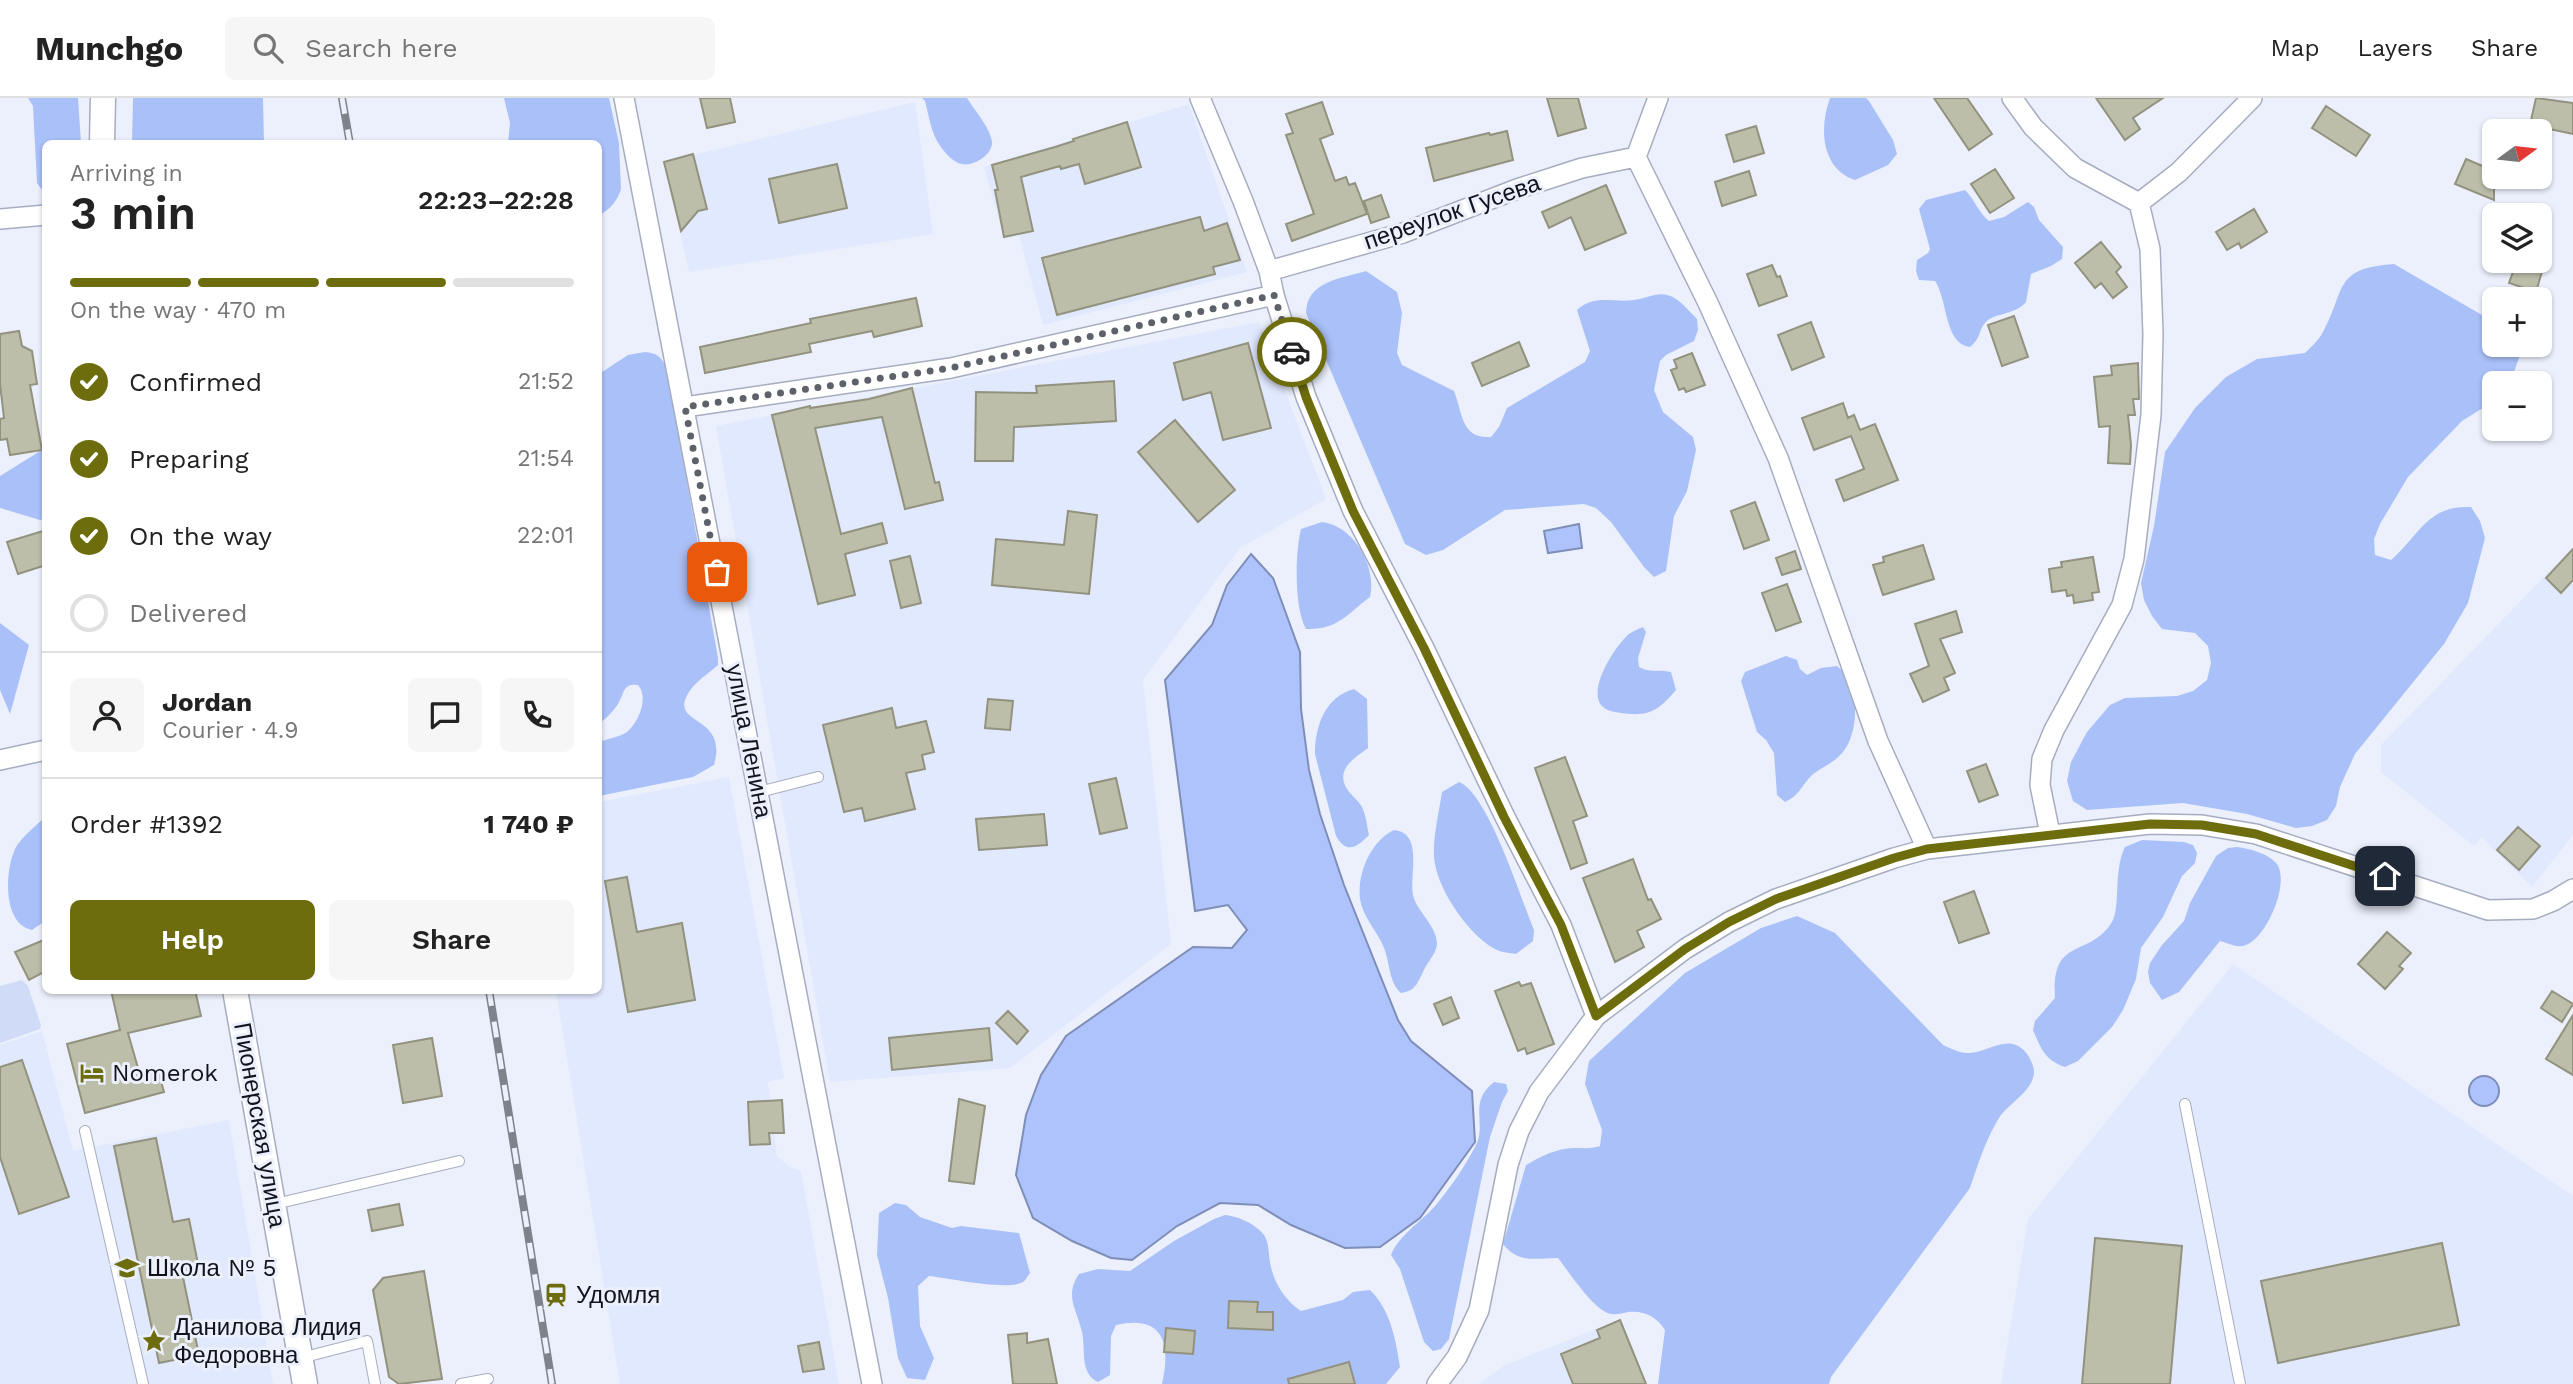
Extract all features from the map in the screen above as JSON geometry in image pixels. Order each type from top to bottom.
[{"type":"street","points":[[102,140],[103,98]]},
{"type":"street","name":"улица Ленина","points":[[624,98],[872,1384]]},
{"type":"street","points":[[1200,98],[1269,271],[1306,397],[1353,511],[1424,648],[1504,817],[1561,925],[1596,1016]]},
{"type":"street","points":[[1658,98],[1636,157],[1708,303],[1778,458],[1878,741],[1927,849]]},
{"type":"street","points":[[2012,98],[2033,127],[2075,168],[2139,203],[2150,249],[2153,334],[2151,415],[2134,559],[2122,605],[2054,730],[2042,759],[2040,785],[2050,834]]},
{"type":"street","points":[[2139,203],[2179,172],[2252,98]]},
{"type":"street","name":"переулок Гусева","points":[[1269,271],[1403,233],[1517,189],[1582,168],[1636,157]]},
{"type":"street","points":[[0,219],[42,215]]},
{"type":"street","points":[[685,407],[951,368],[1274,295]]},
{"type":"street","points":[[0,760],[42,751]]},
{"type":"street","points":[[1437,1384],[1457,1357],[1479,1310],[1508,1165],[1519,1131],[1539,1092],[1596,1016],[1685,949],[1729,922],[1776,899],[1927,849],[2150,824],[2202,825],[2256,834],[2488,910],[2533,909],[2573,889]]},
{"type":"street","name":"Пионерская улица","points":[[236,994],[305,1384]]},
{"type":"lane","points":[[759,792],[818,777]]},
{"type":"lane","points":[[2185,1104],[2240,1384]]},
{"type":"lane","points":[[85,1131],[143,1384]]},
{"type":"lane","points":[[274,1205],[459,1161]]},
{"type":"lane","points":[[300,1358],[367,1341],[375,1384]]},
{"type":"lane","points":[[461,1384],[488,1380]]},
{"type":"shaded area","points":[[28,98],[78,98],[81,140],[42,140],[42,190],[37,183],[33,106]]},
{"type":"shaded area","points":[[133,98],[263,98],[264,140],[132,140]]},
{"type":"shaded area","points":[[504,98],[609,98],[619,143],[621,189],[610,208],[602,214],[602,140],[508,140],[510,123]]},
{"type":"shaded area","points":[[922,98],[967,98],[990,135],[990,151],[977,161],[967,164],[959,163],[950,157],[935,136]]},
{"type":"shaded area","points":[[1830,98],[1866,98],[1869,101],[1893,140],[1897,154],[1888,165],[1855,180],[1835,167],[1829,157],[1824,134],[1824,121]]},
{"type":"shaded area","points":[[915,102],[933,234],[689,272],[664,162]]},
{"type":"shaded area","points":[[1189,104],[1247,272],[1043,325],[1019,235],[1004,237],[984,167]]},
{"type":"shaded area","points":[[1965,190],[1989,221],[2004,217],[2028,202],[2034,207],[2039,220],[2063,247],[2062,259],[2031,274],[2026,302],[2016,310],[1989,320],[1970,347],[1955,338],[1935,281],[1919,280],[1916,271],[1917,260],[1930,249],[1919,209],[1926,200]]},
{"type":"shaded area","points":[[2394,264],[2482,315],[2482,357],[2519,357],[2514,371],[2482,371],[2482,408],[2462,421],[2408,477],[2374,539],[2375,555],[2391,560],[2434,516],[2456,508],[2471,507],[2480,521],[2485,538],[2468,603],[2444,644],[2355,754],[2340,787],[2336,806],[2327,820],[2296,828],[2247,814],[2183,803],[2087,810],[2073,801],[2067,781],[2071,762],[2087,732],[2110,705],[2125,698],[2177,696],[2193,691],[2207,680],[2211,663],[2208,646],[2195,633],[2162,629],[2144,600],[2141,583],[2154,526],[2165,452],[2195,408],[2226,377],[2257,359],[2305,353],[2321,335],[2350,276],[2374,266]]},
{"type":"shaded area","points":[[1366,271],[1397,292],[1402,313],[1397,353],[1402,365],[1454,391],[1468,429],[1481,437],[1491,437],[1499,427],[1507,408],[1585,362],[1590,351],[1577,310],[1584,305],[1597,301],[1634,300],[1663,294],[1675,298],[1687,308],[1697,319],[1698,330],[1694,341],[1666,355],[1660,361],[1654,390],[1663,412],[1693,437],[1696,450],[1687,491],[1674,516],[1666,571],[1654,577],[1611,522],[1596,508],[1584,504],[1505,510],[1443,550],[1426,555],[1405,544],[1306,313],[1312,294],[1319,288],[1336,279]]},
{"type":"shaded area","points":[[1259,322],[1326,499],[1240,548],[1143,680],[1171,944],[1010,1068],[830,1082],[716,426]]},
{"type":"shaded area","points":[[653,353],[667,368],[718,658],[718,665],[698,681],[684,703],[691,717],[707,728],[716,748],[714,765],[693,777],[602,795],[602,741],[627,732],[639,716],[643,703],[638,685],[630,685],[615,708],[602,721],[602,372],[628,355]]},
{"type":"shaded area","points":[[42,450],[42,520],[0,508],[0,476]]},
{"type":"shaded area","points":[[1322,522],[1344,531],[1361,549],[1370,573],[1370,597],[1334,624],[1306,629],[1299,608],[1299,539],[1301,529]]},
{"type":"shaded area","points":[[1579,524],[1582,548],[1548,553],[1544,531]]},
{"type":"shaded area","points":[[2573,547],[2573,835],[2532,887],[2481,837],[2474,846],[2381,772],[2381,745]]},
{"type":"shaded area","points":[[1251,554],[1273,578],[1300,652],[1301,709],[1309,770],[1320,814],[1344,885],[1398,1020],[1411,1041],[1472,1091],[1475,1142],[1420,1218],[1380,1247],[1345,1248],[1291,1225],[1258,1205],[1220,1203],[1177,1226],[1132,1260],[1111,1258],[1072,1241],[1033,1218],[1016,1175],[1026,1115],[1041,1075],[1066,1036],[1193,947],[1232,948],[1247,930],[1228,905],[1195,911],[1165,680],[1212,625],[1227,585]]},
{"type":"shaded area","points":[[0,623],[29,645],[10,714],[0,690]]},
{"type":"shaded area","points":[[1643,627],[1646,632],[1638,658],[1639,667],[1671,672],[1676,690],[1658,708],[1646,713],[1631,714],[1608,710],[1601,705],[1598,698],[1600,678],[1623,640]]},
{"type":"shaded area","points":[[1786,656],[1797,660],[1800,669],[1807,675],[1821,668],[1837,666],[1850,684],[1855,720],[1849,743],[1843,752],[1812,775],[1790,800],[1785,802],[1777,795],[1774,753],[1757,732],[1741,681],[1745,672]]},
{"type":"shaded area","points":[[1354,689],[1367,699],[1368,748],[1348,765],[1343,776],[1347,789],[1362,807],[1369,835],[1356,846],[1348,847],[1336,836],[1315,754],[1315,743],[1320,723],[1329,706],[1344,693]]},
{"type":"shaded area","points":[[729,777],[784,1078],[768,1082],[770,1100],[782,1100],[784,1133],[774,1134],[777,1156],[790,1167],[801,1171],[839,1384],[620,1384],[556,994],[602,994],[602,801]]},
{"type":"shaded area","points":[[1459,782],[1470,790],[1492,825],[1534,930],[1533,941],[1516,954],[1495,949],[1474,933],[1455,908],[1440,881],[1434,848],[1442,792]]},
{"type":"shaded area","points":[[42,820],[42,923],[32,930],[22,926],[15,918],[8,895],[12,858],[25,836]]},
{"type":"shaded area","points":[[1394,830],[1409,839],[1413,856],[1413,895],[1436,935],[1437,942],[1435,951],[1413,989],[1401,993],[1394,984],[1384,948],[1364,912],[1360,899],[1361,879],[1367,859],[1379,842]]},
{"type":"shaded area","points":[[2142,840],[2184,842],[2193,845],[2197,853],[2195,863],[2182,876],[2163,917],[2141,948],[2136,979],[2123,1010],[2112,1027],[2078,1061],[2065,1067],[2053,1061],[2041,1048],[2033,1030],[2035,1021],[2055,998],[2055,978],[2065,956],[2093,941],[2112,922],[2121,856],[2125,847]]},
{"type":"shaded area","points":[[2237,847],[2264,854],[2277,864],[2281,884],[2274,909],[2262,932],[2254,940],[2243,946],[2220,941],[2179,992],[2162,1000],[2150,983],[2150,963],[2184,921],[2190,903],[2216,856],[2228,848]]},
{"type":"shaded area","points":[[1797,916],[1835,933],[1943,1045],[1966,1053],[2004,1044],[2016,1045],[2030,1058],[2034,1070],[2033,1078],[2024,1093],[1994,1126],[1970,1188],[1831,1377],[1829,1384],[1658,1384],[1665,1330],[1658,1321],[1639,1312],[1613,1314],[1604,1311],[1582,1290],[1558,1258],[1521,1257],[1503,1244],[1526,1165],[1557,1151],[1600,1146],[1602,1130],[1585,1084],[1589,1061],[1685,973],[1761,928]]},
{"type":"shaded area","points":[[2233,964],[2573,1196],[2573,1384],[2001,1384],[2028,1219]]},
{"type":"shaded area","points":[[22,980],[28,986],[40,1029],[0,1043],[0,986]]},
{"type":"shaded area","name":"Школа № 5","points":[[42,1031],[73,1151],[229,1120],[273,1384],[0,1384],[0,1045]]},
{"type":"shaded area","points":[[2484,1076],[2495,1080],[2499,1091],[2495,1102],[2484,1106],[2473,1102],[2469,1091],[2473,1080]]},
{"type":"shaded area","points":[[1494,1082],[1506,1084],[1508,1091],[1490,1137],[1449,1339],[1441,1349],[1433,1351],[1424,1342],[1400,1269],[1391,1255],[1405,1235],[1441,1199],[1466,1163],[1480,1130],[1481,1098]]},
{"type":"shaded area","points":[[895,1203],[906,1205],[920,1217],[952,1228],[961,1226],[1019,1233],[1030,1273],[1023,1282],[1015,1284],[992,1285],[929,1276],[918,1286],[920,1326],[934,1358],[925,1380],[907,1378],[898,1358],[888,1298],[877,1255],[879,1213]]},
{"type":"shaded area","points":[[1225,1215],[1246,1221],[1264,1235],[1275,1280],[1286,1297],[1301,1311],[1343,1300],[1353,1292],[1370,1290],[1383,1306],[1387,1316],[1400,1367],[1386,1384],[1162,1384],[1165,1356],[1160,1335],[1145,1324],[1132,1323],[1116,1325],[1111,1336],[1110,1375],[1098,1382],[1092,1378],[1084,1360],[1082,1332],[1072,1296],[1072,1289],[1079,1274],[1098,1269],[1130,1271],[1174,1241]]},
{"type":"shaded area","points":[[1620,1320],[1647,1384],[1479,1384],[1505,1365]]},
{"type":"building","points":[[700,98],[730,98],[735,122],[707,128]]},
{"type":"building","points":[[1547,98],[1578,98],[1586,128],[1558,136]]},
{"type":"building","points":[[1934,98],[1967,98],[1992,134],[1969,150]]},
{"type":"building","points":[[2096,98],[2163,98],[2133,118],[2140,129],[2125,140]]},
{"type":"building","points":[[2536,98],[2573,103],[2573,134],[2552,130],[2552,119],[2531,119]]},
{"type":"building","points":[[1322,102],[1333,134],[1320,139],[1335,181],[1346,177],[1349,185],[1355,183],[1367,214],[1292,241],[1286,224],[1314,214],[1286,135],[1293,133],[1286,114]]},
{"type":"building","points":[[2326,106],[2370,135],[2356,156],[2312,128]]},
{"type":"building","points":[[1127,122],[1141,167],[1085,184],[1079,164],[1061,169],[1060,166],[1021,177],[1033,231],[1004,237],[992,165]]},
{"type":"building","points":[[1756,126],[1764,153],[1734,162],[1726,135]]},
{"type":"building","points":[[1507,131],[1513,160],[1434,181],[1426,148]]},
{"type":"building","points":[[693,154],[707,209],[698,211],[681,231],[664,162]]},
{"type":"building","points":[[2466,159],[2482,166],[2482,189],[2494,189],[2494,200],[2455,184]]},
{"type":"building","points":[[837,164],[847,208],[779,223],[769,179]]},
{"type":"building","points":[[1995,169],[2014,198],[1990,213],[1971,184]]},
{"type":"building","points":[[1749,171],[1756,195],[1722,206],[1715,182]]},
{"type":"building","points":[[1606,185],[1626,233],[1585,250],[1571,217],[1549,228],[1542,212]]},
{"type":"building","points":[[1381,195],[1389,217],[1371,223],[1364,201]]},
{"type":"building","points":[[2254,209],[2267,232],[2241,248],[2239,243],[2227,250],[2216,232]]},
{"type":"building","points":[[1200,217],[1204,231],[1227,223],[1240,260],[1213,267],[1215,274],[1057,315],[1042,258]]},
{"type":"building","points":[[2101,242],[2121,267],[2116,272],[2127,287],[2113,298],[2101,283],[2095,288],[2075,263]]},
{"type":"building","points":[[1772,265],[1777,277],[1780,276],[1787,296],[1759,306],[1747,274]]},
{"type":"building","points":[[2513,273],[2542,273],[2537,287],[2521,287],[2509,283]]},
{"type":"building","points":[[916,298],[922,326],[874,337],[872,331],[809,344],[811,352],[705,373],[700,347],[811,323],[810,319]]},
{"type":"building","points":[[2014,316],[2028,357],[2002,366],[1988,325]]},
{"type":"building","points":[[1811,322],[1824,357],[1792,370],[1778,335]]},
{"type":"building","points":[[19,331],[22,346],[32,351],[37,384],[30,385],[42,450],[10,455],[7,439],[0,440],[0,419],[4,418],[0,384],[0,334]]},
{"type":"building","points":[[1519,342],[1529,366],[1482,386],[1472,363]]},
{"type":"building","points":[[1248,343],[1271,428],[1223,440],[1211,392],[1183,400],[1174,363]]},
{"type":"building","points":[[1692,353],[1705,385],[1686,392],[1684,388],[1679,390],[1671,370],[1677,368],[1674,360]]},
{"type":"building","points":[[2138,363],[2139,399],[2133,399],[2135,415],[2128,415],[2130,464],[2108,463],[2110,426],[2099,427],[2094,377],[2112,375],[2111,366]]},
{"type":"building","points":[[1114,381],[1116,421],[1014,427],[1013,461],[975,461],[976,392],[1037,393],[1036,386]]},
{"type":"building","points":[[912,388],[935,483],[939,482],[943,500],[905,509],[882,417],[815,428],[841,534],[882,523],[887,543],[845,554],[855,595],[818,604],[772,415],[810,406],[869,399]]},
{"type":"building","points":[[1843,403],[1848,418],[1854,415],[1860,430],[1875,424],[1898,480],[1844,501],[1836,480],[1864,469],[1851,436],[1814,450],[1802,418]]},
{"type":"building","points":[[1175,420],[1235,490],[1198,522],[1138,452]]},
{"type":"building","points":[[1755,502],[1769,540],[1744,549],[1731,511]]},
{"type":"building","points":[[1068,511],[1097,515],[1089,594],[992,585],[996,539],[1064,545]]},
{"type":"building","points":[[42,531],[42,566],[18,574],[7,542]]},
{"type":"building","points":[[1923,545],[1934,579],[1883,595],[1873,565],[1884,562],[1883,557]]},
{"type":"building","points":[[2573,549],[2573,580],[2561,593],[2546,578]]},
{"type":"building","points":[[1795,551],[1801,569],[1782,575],[1776,558]]},
{"type":"building","points":[[910,556],[921,603],[901,608],[890,561]]},
{"type":"building","points":[[2093,557],[2099,592],[2092,593],[2093,600],[2074,603],[2073,595],[2067,596],[2066,590],[2052,592],[2049,569],[2062,567],[2061,562]]},
{"type":"building","points":[[1787,584],[1801,622],[1776,631],[1762,593]]},
{"type":"building","points":[[1956,611],[1962,632],[1940,639],[1955,673],[1944,678],[1949,690],[1923,702],[1910,674],[1929,666],[1915,624]]},
{"type":"building","points":[[988,699],[1013,701],[1010,730],[985,728]]},
{"type":"building","points":[[892,708],[896,728],[926,721],[934,752],[922,755],[925,769],[906,773],[915,809],[865,821],[862,808],[844,812],[823,725]]},
{"type":"building","points":[[1565,757],[1587,816],[1573,821],[1587,863],[1571,869],[1535,768]]},
{"type":"building","points":[[1986,764],[1998,795],[1979,802],[1967,771]]},
{"type":"building","points":[[1116,778],[1127,828],[1100,834],[1089,784]]},
{"type":"building","points":[[1044,814],[1047,845],[979,850],[976,819]]},
{"type":"building","points":[[2518,827],[2540,846],[2519,870],[2497,850]]},
{"type":"building","points":[[1633,859],[1648,900],[1651,899],[1661,919],[1637,931],[1644,947],[1615,962],[1583,878]]},
{"type":"building","points":[[627,877],[637,932],[682,923],[695,1000],[628,1012],[605,881]]},
{"type":"building","points":[[1974,891],[1989,933],[1959,943],[1944,902]]},
{"type":"building","points":[[2387,932],[2411,953],[2399,966],[2403,969],[2385,989],[2358,964]]},
{"type":"building","points":[[42,941],[42,973],[29,980],[15,952]]},
{"type":"building","points":[[1519,982],[1521,986],[1531,983],[1554,1044],[1527,1054],[1525,1048],[1518,1051],[1495,991]]},
{"type":"building","points":[[2552,991],[2573,1004],[2562,1022],[2541,1008]]},
{"type":"building","points":[[112,994],[196,994],[201,1016],[128,1033],[140,1075],[158,1070],[164,1092],[85,1113],[67,1044],[120,1030]]},
{"type":"building","points":[[1451,997],[1459,1018],[1443,1025],[1434,1004]]},
{"type":"building","points":[[1008,1011],[1028,1031],[1017,1044],[996,1023]]},
{"type":"building","points":[[2573,1015],[2573,1075],[2546,1059]]},
{"type":"building","points":[[989,1028],[992,1060],[892,1070],[889,1038]]},
{"type":"building","points":[[432,1038],[442,1096],[403,1103],[393,1045]]},
{"type":"building","points":[[22,1060],[69,1197],[19,1214],[0,1157],[0,1067]]},
{"type":"building","points":[[959,1099],[985,1106],[974,1184],[949,1181]]},
{"type":"building","points":[[782,1100],[784,1133],[769,1133],[770,1144],[750,1145],[748,1102]]},
{"type":"building","points":[[156,1138],[173,1222],[189,1219],[200,1274],[183,1277],[199,1355],[159,1363],[114,1146]]},
{"type":"building","points":[[399,1204],[403,1225],[372,1231],[368,1210]]},
{"type":"building","points":[[2095,1238],[2182,1246],[2170,1384],[2082,1384]]},
{"type":"building","points":[[2442,1243],[2459,1325],[2278,1363],[2261,1281]]},
{"type":"building","points":[[424,1271],[442,1379],[399,1384],[389,1377],[373,1290],[383,1278]]},
{"type":"building","points":[[1229,1301],[1258,1302],[1257,1312],[1273,1312],[1273,1330],[1228,1328]]},
{"type":"building","points":[[1620,1320],[1646,1384],[1573,1384],[1561,1354],[1600,1338],[1597,1330]]},
{"type":"building","points":[[1166,1328],[1195,1331],[1193,1354],[1164,1352]]},
{"type":"building","points":[[1027,1333],[1027,1343],[1048,1339],[1057,1384],[1013,1384],[1008,1335]]},
{"type":"building","points":[[819,1342],[824,1369],[803,1372],[798,1346]]},
{"type":"building","points":[[1349,1362],[1355,1384],[1289,1384],[1288,1379]]},
{"type":"railway","points":[[342,98],[349,140]]},
{"type":"railway","points":[[490,994],[552,1384]]},
{"type":"way so far","points":[[717,572],[685,407],[951,368],[1274,295],[1292,352]]},
{"type":"place","name":"Nomerok","points":[[92,1073]]},
{"type":"place","name":"Школа № 5","points":[[127,1268]]},
{"type":"place","name":"Удомля","points":[[556,1295]]},
{"type":"place","name":"Данилова Лидия Федоровна","points":[[154,1341]]},
{"type":"route","points":[[1292,352],[1306,397],[1353,511],[1424,648],[1504,817],[1561,925],[1596,1016],[1685,949],[1729,922],[1776,899],[1927,849],[2150,824],[2202,825],[2256,834],[2385,876]]}]
